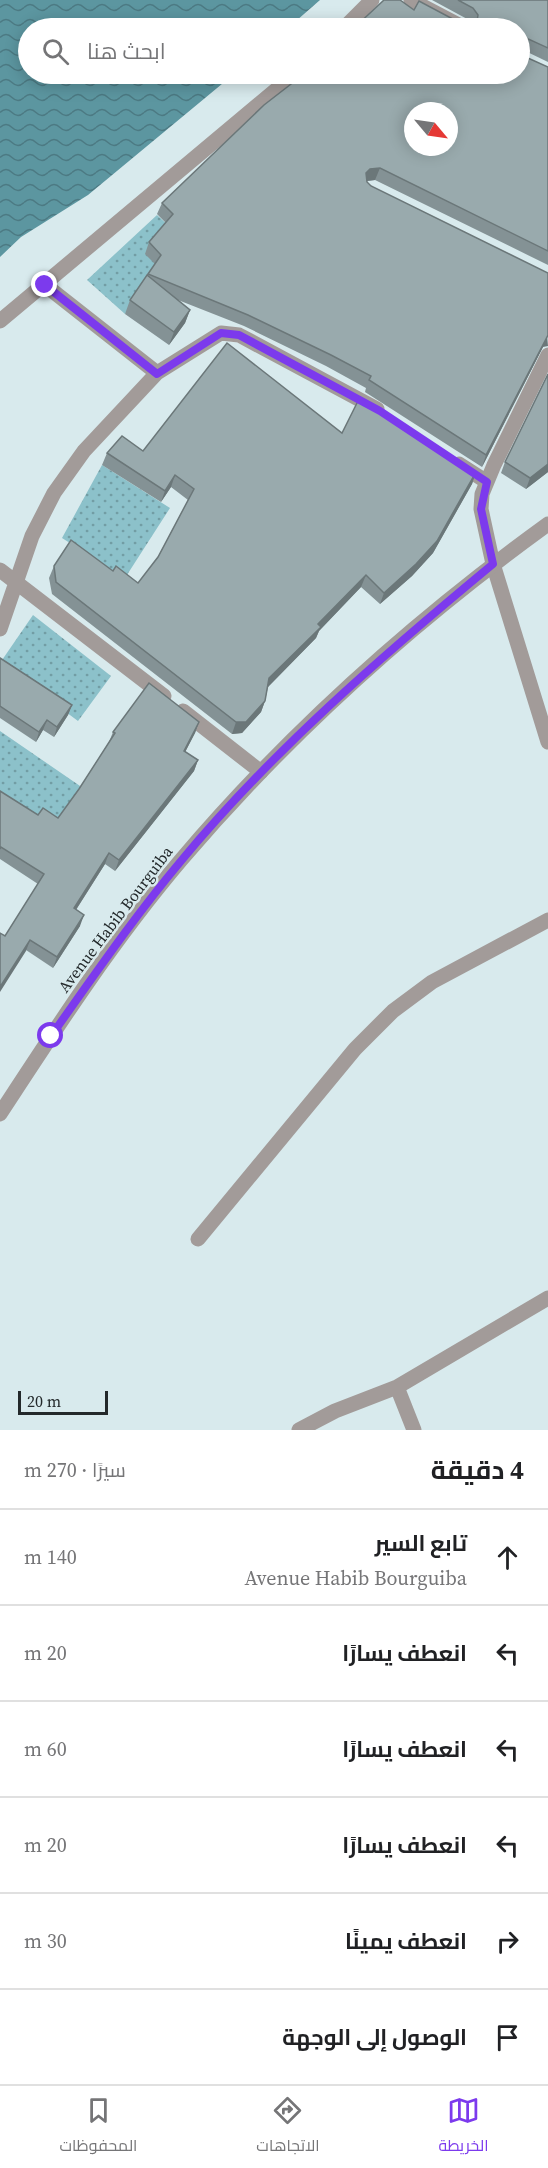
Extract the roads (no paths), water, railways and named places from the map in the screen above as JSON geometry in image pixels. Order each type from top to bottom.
[{"type":"street","points":[[354,18],[372,0]]},
{"type":"street","points":[[411,0],[445,18]]},
{"type":"street","points":[[0,321],[283,84]]},
{"type":"street","points":[[45,285],[157,374]]},
{"type":"street","points":[[0,629],[32,536],[54,493],[84,451],[157,374],[221,333],[239,335],[390,417]]},
{"type":"street","points":[[548,355],[487,482],[481,509],[493,564],[548,742]]},
{"type":"street","points":[[448,456],[487,482]]},
{"type":"street","name":"Avenue Habib Bourguiba","points":[[0,1114],[51,1036],[180,861],[261,772],[344,690],[493,564],[548,524]]},
{"type":"street","points":[[0,570],[17,580],[261,772]]},
{"type":"street","points":[[198,1239],[356,1049],[393,1011],[432,982],[548,920]]},
{"type":"street","points":[[299,1430],[334,1411],[397,1387],[548,1298]]},
{"type":"street","points":[[397,1387],[414,1430]]},
{"type":"water","points":[[0,0],[320,0],[299,18],[18,18],[18,84],[222,84],[88,195],[21,237],[0,257]]}]
